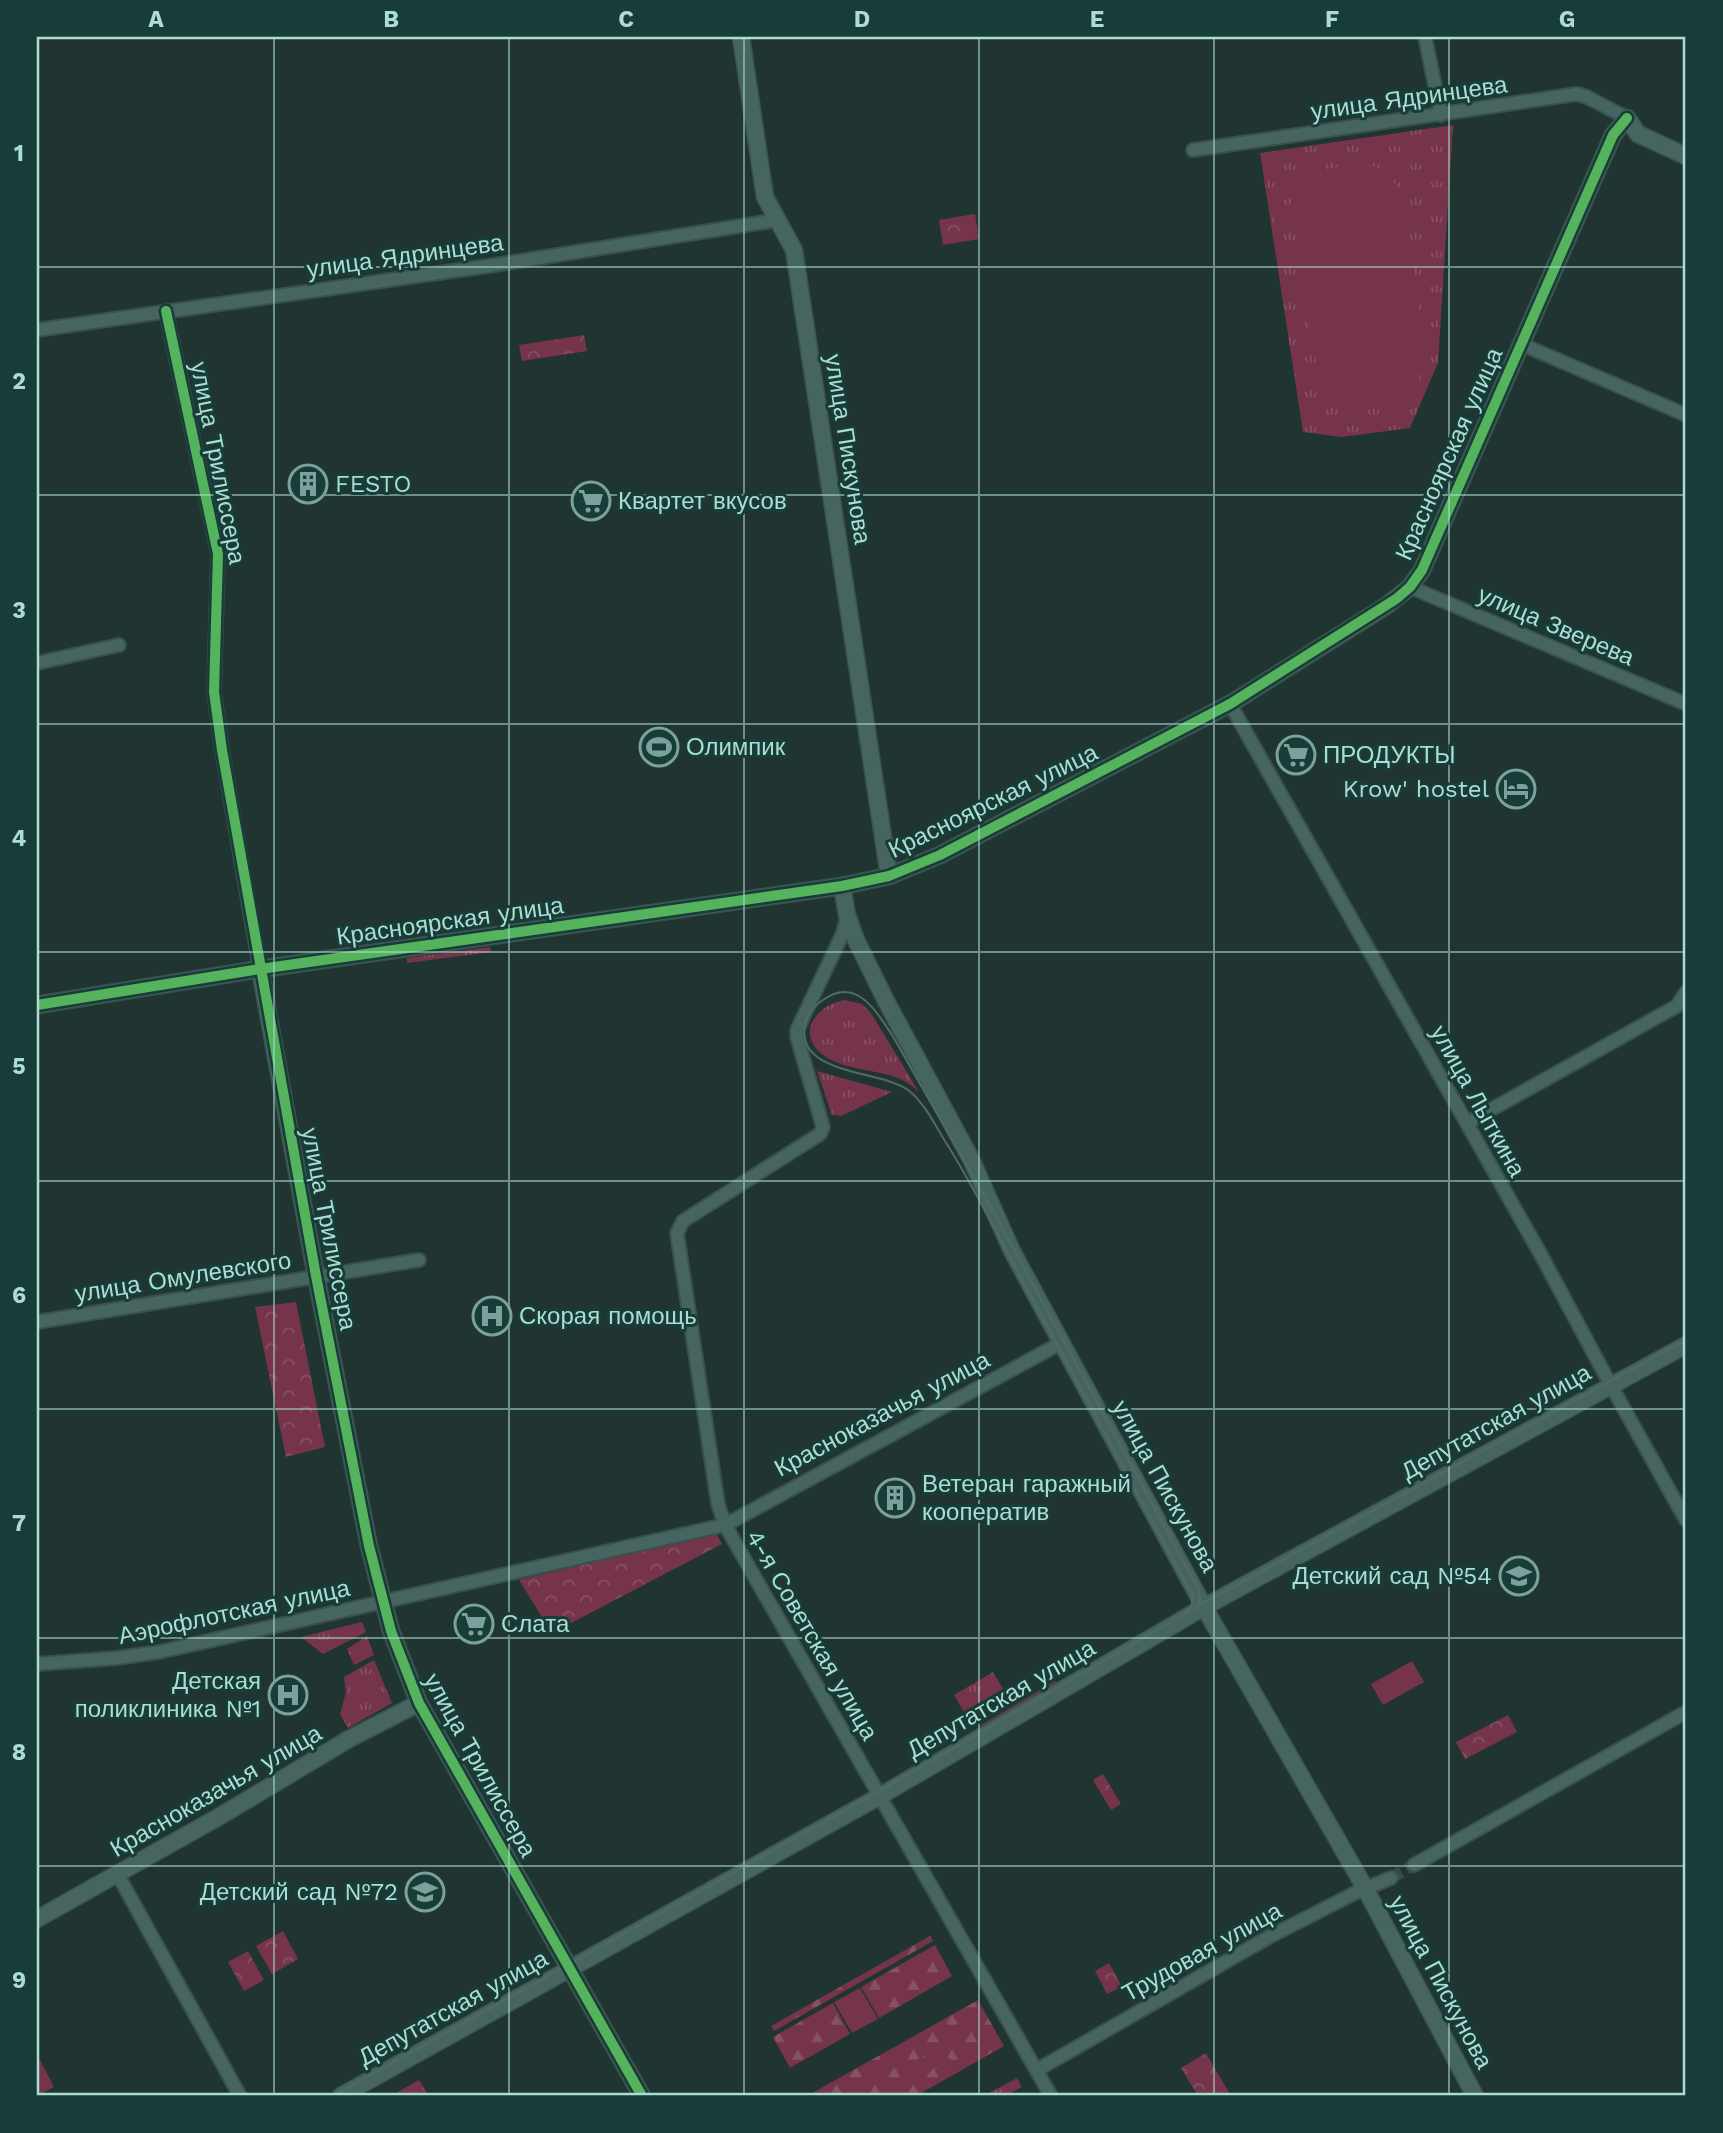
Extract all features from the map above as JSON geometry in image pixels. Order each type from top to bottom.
[{"type":"street","name":"улица Пискунова","points":[[741,37],[765,197],[794,250],[889,876]]},
{"type":"street","points":[[1425,37],[1441,115]]},
{"type":"street","name":"улица Ядринцева","points":[[1193,150],[1577,94],[1627,118]]},
{"type":"street","points":[[1627,118],[1638,134],[1686,156]]},
{"type":"street","name":"Красноярская улица","points":[[37,1005],[842,886],[889,876],[940,855],[1230,704],[1396,599],[1410,587],[1422,570],[1613,135],[1627,118]]},
{"type":"street","name":"улица Ядринцева","points":[[37,330],[475,268],[778,220]]},
{"type":"street","name":"улица Трилиссера","points":[[166,311],[218,554],[215,692],[222,750],[316,1276],[369,1546],[383,1603],[402,1664],[419,1703],[642,2096]]},
{"type":"street","points":[[1521,344],[1686,415]]},
{"type":"street","name":"улица Зверева","points":[[1410,587],[1686,704]]},
{"type":"street","points":[[37,663],[119,645]]},
{"type":"street","name":"улица Лыткина","points":[[1230,704],[1686,1520]]},
{"type":"street","name":"улица Пискунова","points":[[842,886],[847,915],[867,964],[971,1159],[1012,1251],[1204,1607],[1365,1888],[1475,2096]]},
{"type":"street","name":"4-я Советская улица","points":[[847,915],[843,933],[797,1030],[823,1127],[820,1134],[683,1221],[677,1233],[718,1504],[725,1525],[1051,2096]]},
{"type":"street","points":[[1466,1123],[1677,1006],[1686,992]]},
{"type":"street","name":"улица Омулевского","points":[[37,1322],[419,1260]]},
{"type":"street","name":"Красноказачья улица","points":[[725,1525],[1061,1343]]},
{"type":"street","name":"Депутатская улица","points":[[341,2096],[880,1796],[1204,1607],[1686,1345]]},
{"type":"street","name":"Аэрофлотская улица","points":[[37,1664],[159,1652],[725,1525]]},
{"type":"street","name":"Красноказачья улица","points":[[37,1919],[118,1875],[349,1739],[419,1703]]},
{"type":"street","points":[[1414,1865],[1686,1712]]},
{"type":"street","points":[[118,1875],[240,2096]]},
{"type":"street","name":"Трудовая улица","points":[[1037,2070],[1269,1937],[1365,1888],[1391,1878]]},
{"type":"green space","points":[[1453,125],[1438,363],[1410,428],[1342,437],[1303,432],[1260,153]]},
{"type":"green space","points":[[1352,164],[1380,170],[1390,177],[1400,190],[1426,358],[1416,385],[1406,398],[1392,406],[1374,409],[1356,408],[1341,403],[1320,385],[1291,206],[1300,187],[1314,175]]},
{"type":"green space","points":[[975,214],[979,239],[943,245],[939,220]]},
{"type":"green space","points":[[584,335],[587,351],[522,361],[519,345]]},
{"type":"green space","points":[[490,947],[491,952],[407,963],[407,958]]},
{"type":"green space","points":[[845,1000],[862,1004],[871,1013],[919,1092],[908,1083],[885,1074],[831,1060],[814,1046],[810,1037],[813,1020],[826,1007]]},
{"type":"green space","points":[[817,1071],[892,1092],[841,1116],[832,1115]]},
{"type":"green space","points":[[296,1302],[325,1447],[286,1457],[255,1307]]},
{"type":"green space","points":[[716,1533],[722,1544],[552,1633],[519,1580]]},
{"type":"green space","points":[[362,1622],[366,1632],[323,1654],[301,1637]]},
{"type":"green space","points":[[367,1636],[374,1655],[354,1665],[347,1649]]},
{"type":"green space","points":[[374,1660],[392,1703],[348,1728],[340,1714],[346,1692],[344,1677]]},
{"type":"green space","points":[[1412,1661],[1424,1682],[1383,1705],[1371,1684]]},
{"type":"green space","points":[[993,1672],[1003,1689],[964,1712],[954,1695]]},
{"type":"green space","points":[[1055,1681],[1057,1683],[983,1727],[981,1725]]},
{"type":"green space","points":[[1508,1715],[1517,1732],[1465,1759],[1456,1742]]},
{"type":"green space","points":[[1103,1774],[1121,1804],[1111,1810],[1093,1780]]},
{"type":"green space","points":[[283,1931],[298,1959],[272,1974],[256,1946]]},
{"type":"green space","points":[[930,1936],[933,1941],[774,2031],[771,2026]]},
{"type":"green space","points":[[935,1945],[952,1976],[879,2018],[861,1987]]},
{"type":"green space","points":[[248,1951],[264,1980],[244,1991],[228,1962]]},
{"type":"green space","points":[[1109,1963],[1122,1987],[1107,1994],[1095,1971]]},
{"type":"green space","points":[[860,1988],[878,2019],[852,2033],[834,2002]]},
{"type":"green space","points":[[978,2000],[1004,2046],[916,2096],[807,2096]]},
{"type":"green space","points":[[833,2003],[850,2034],[790,2068],[773,2037]]},
{"type":"green space","points":[[942,2045],[951,2061],[917,2079],[909,2064]]},
{"type":"green space","points":[[1206,2053],[1231,2096],[1198,2096],[1181,2068]]},
{"type":"green space","points":[[37,2054],[54,2087],[37,2096]]},
{"type":"green space","points":[[1017,2078],[1022,2087],[1005,2096],[984,2096]]},
{"type":"green space","points":[[419,2080],[429,2096],[391,2096]]},
{"type":"tunnel","points":[[1391,1878],[1414,1865]]},
{"type":"tram line","points":[[1187,1612],[1192,1604],[1192,1594],[974,1191],[929,1114],[908,1090],[826,1062],[813,1053],[805,1041],[807,1017],[823,1000],[845,992],[855,994],[872,1007],[892,1035],[998,1220],[1199,1590],[1197,1612]]},
{"type":"tram line","points":[[333,2096],[878,1792],[1200,1605],[1686,1340]]},
{"type":"cycle path","points":[[37,1005],[260,969],[842,886],[889,876],[940,855],[1230,704],[1396,599],[1410,587],[1422,570],[1613,135],[1627,118]]},
{"type":"cycle path","points":[[166,311],[218,554],[214,692],[222,750],[316,1276],[369,1546],[391,1631],[419,1703],[642,2096]]},
{"type":"place","name":"FESTO","points":[[308,484]]},
{"type":"place","name":"Квартет вкусов","points":[[591,501]]},
{"type":"place","name":"Олимпик","points":[[659,747]]},
{"type":"place","name":"ПРОДУКТЫ","points":[[1296,755]]},
{"type":"place","name":"Krow' hostel","points":[[1516,789]]},
{"type":"place","name":"Скорая помощь","points":[[492,1316]]},
{"type":"place","name":"Ветеран гаражный кооператив","points":[[895,1498]]},
{"type":"place","name":"Детский сад №54","points":[[1519,1576]]},
{"type":"place","name":"Слата","points":[[474,1624]]},
{"type":"place","name":"Детская поликлиника №1","points":[[288,1695]]},
{"type":"place","name":"Детский сад №72","points":[[425,1892]]}]
